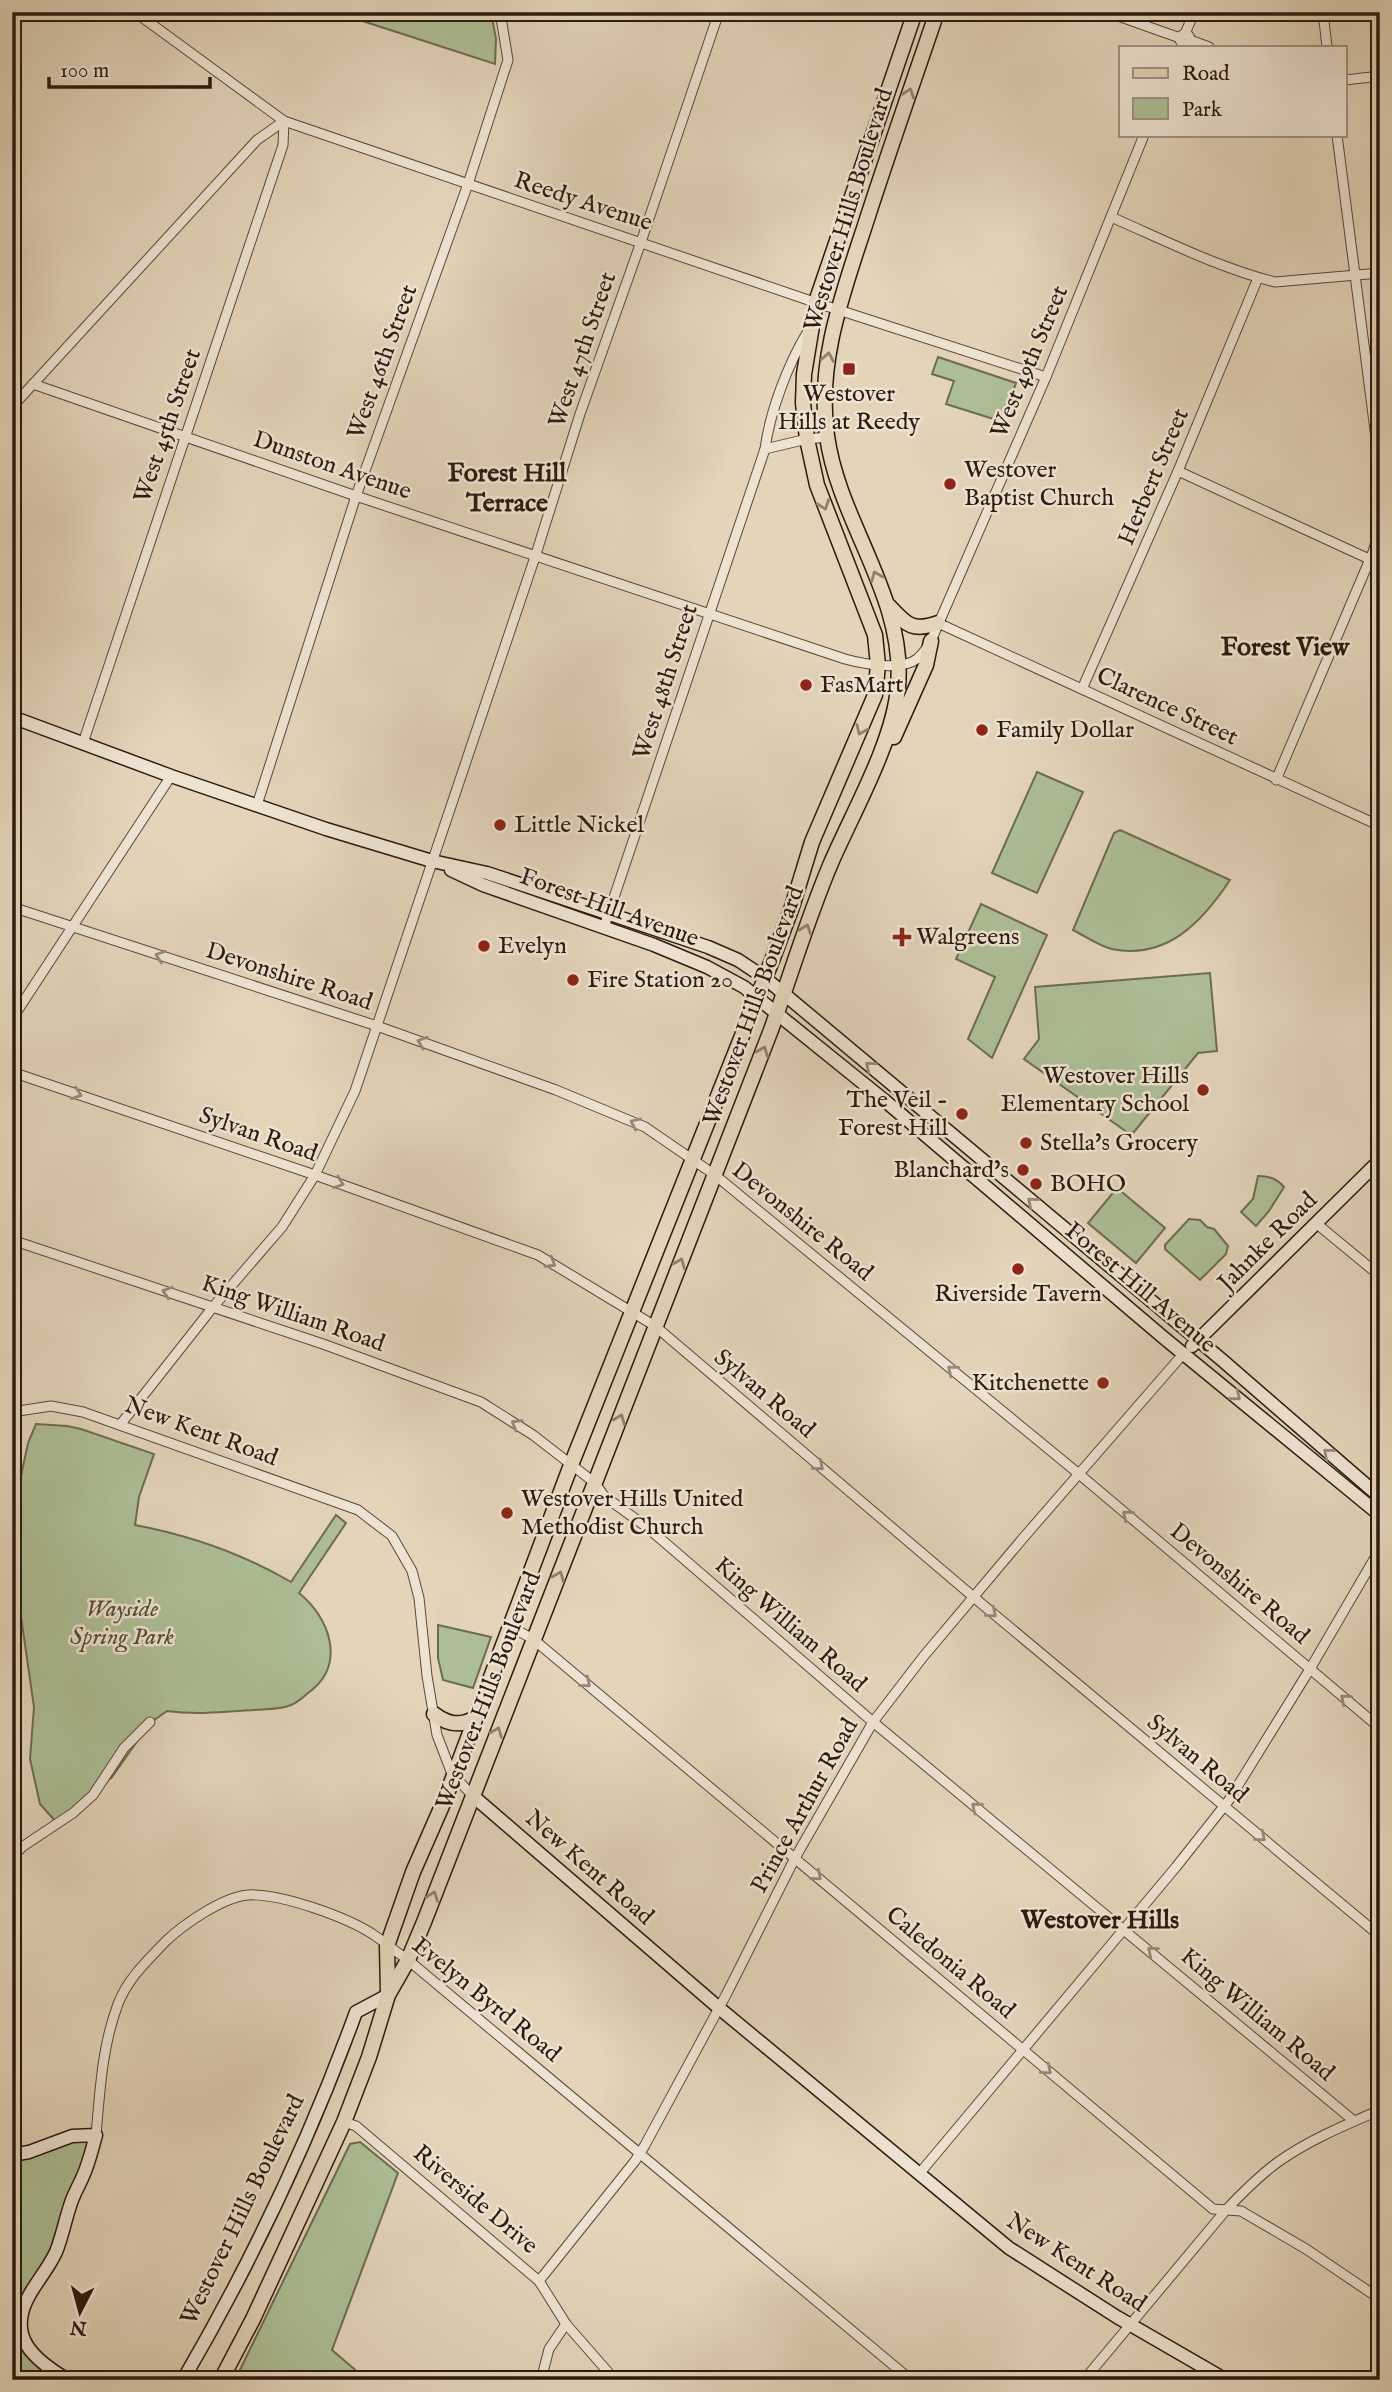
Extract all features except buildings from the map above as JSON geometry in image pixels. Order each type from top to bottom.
[{"type":"main road","name":"Westover Hills Boulevard","points":[[388,1995],[387,1946],[571,1465],[758,998],[792,907],[807,855],[873,703],[877,688],[878,665],[871,622],[817,485],[807,439],[803,403],[816,302],[915,12]]},
{"type":"main road","name":"Westover Hills Boulevard","points":[[221,2380],[253,2319],[344,2122],[369,2057],[388,1995],[408,1960],[715,1175],[829,868],[878,757],[895,708],[899,665],[896,634],[888,605],[835,475],[827,437],[825,372],[838,309],[937,12]]},
{"type":"main road","points":[[888,605],[914,628],[938,624]]},
{"type":"main road","points":[[878,757],[896,734],[926,665],[931,641]]},
{"type":"main road","name":"Forest Hill Avenue","points":[[12,717],[257,805],[432,861],[487,873],[725,953],[784,993],[1198,1340],[1380,1497]]},
{"type":"main road","name":"Forest Hill Avenue","points":[[432,861],[483,885],[604,926],[707,967],[758,998],[1380,1515]]},
{"type":"main road","name":"Jahnke Road","points":[[1184,1353],[1380,1160]]},
{"type":"main road","points":[[434,1714],[452,1724],[465,1724],[475,1718]]},
{"type":"main road","name":"New Kent Road","points":[[472,1796],[719,2008],[1021,2257],[1226,2380]]},
{"type":"main road","name":"Westover Hills Boulevard","points":[[183,2380],[230,2296],[284,2187],[333,2075],[356,2012],[388,1995]]},
{"type":"main road","points":[[12,2155],[29,2152],[72,2136],[96,2135],[60,2242],[29,2297],[21,2321],[24,2339],[30,2352],[37,2360],[68,2380]]},
{"type":"street","name":"Reedy Avenue","points":[[136,12],[284,121],[816,302],[1046,377]]},
{"type":"street","name":"West 46th Street","points":[[257,805],[356,496],[468,184],[508,60],[500,12]]},
{"type":"street","name":"West 47th Street","points":[[120,1425],[213,1307],[282,1227],[314,1175],[355,1091],[536,554],[580,414],[642,242],[719,12]]},
{"type":"street","points":[[1107,12],[1183,41],[1205,46]]},
{"type":"street","points":[[1183,41],[1194,12]]},
{"type":"street","points":[[1323,12],[1327,46]]},
{"type":"street","points":[[1346,80],[1380,76]]},
{"type":"street","points":[[12,407],[257,139],[284,121]]},
{"type":"street","name":"West 45th Street","points":[[83,743],[283,145],[284,121]]},
{"type":"street","name":"West 49th Street","points":[[899,665],[916,660],[925,652],[931,641],[1046,377],[1144,136]]},
{"type":"street","points":[[1337,136],[1380,469]]},
{"type":"street","points":[[1111,217],[1258,278],[1275,282],[1380,273]]},
{"type":"street","name":"Herbert Street","points":[[1082,689],[1178,471],[1258,278]]},
{"type":"street","name":"West 48th Street","points":[[604,926],[765,449],[767,434],[789,368],[811,327]]},
{"type":"street","name":"Dunston Avenue","points":[[33,384],[356,496],[845,659],[878,665],[899,665]]},
{"type":"street","points":[[765,449],[827,437]]},
{"type":"street","points":[[1178,471],[1380,564]]},
{"type":"street","points":[[1276,780],[1370,559],[1380,527]]},
{"type":"street","name":"Clarence Street","points":[[938,624],[1380,826]]},
{"type":"street","points":[[12,1019],[171,776]]},
{"type":"street","name":"Devonshire Road","points":[[12,907],[377,1026],[556,1090],[645,1128],[715,1175],[1079,1474],[1380,1728]]},
{"type":"street","name":"Sylvan Road","points":[[12,1072],[538,1255],[632,1311],[655,1326],[973,1597],[1380,1936]]},
{"type":"street","points":[[1317,1224],[1380,1276]]},
{"type":"street","name":"King William Road","points":[[12,1240],[323,1343],[481,1402],[533,1434],[595,1483],[604,1496],[648,1528],[873,1722],[1124,1928],[1354,2122]]},
{"type":"street","name":"Prince Arthur Road","points":[[538,2281],[640,2153],[719,2008],[795,1858],[873,1722],[973,1597],[1184,1353]]},
{"type":"street","name":"New Kent Road","points":[[12,1412],[51,1406],[83,1412],[358,1510],[392,1536],[412,1571],[419,1598],[427,1676],[437,1735],[452,1774],[472,1796]]},
{"type":"street","points":[[919,2174],[1224,1806],[1310,1669],[1380,1549]]},
{"type":"street","name":"Caledonia Road","points":[[511,1627],[533,1639],[1213,2209],[1241,2211],[1306,2249],[1380,2299]]},
{"type":"street","points":[[12,1858],[22,1847],[73,1813],[93,1796],[124,1748],[150,1723]]},
{"type":"street","name":"Evelyn Byrd Road","points":[[96,2135],[106,2046],[127,1984],[175,1933],[223,1902],[247,1895],[271,1897],[342,1919],[374,1935],[408,1960],[911,2380]]},
{"type":"street","points":[[1084,2380],[1226,2210],[1278,2162],[1305,2145],[1380,2110]]},
{"type":"street","name":"Riverside Drive","points":[[344,2122],[356,2126],[538,2281],[566,2324],[615,2380]]},
{"type":"street","points":[[541,2380],[550,2349],[566,2324]]},
{"type":"green space","points":[[345,12],[491,12],[496,39],[495,64],[344,15]]},
{"type":"green space","points":[[938,357],[1016,383],[1003,422],[946,404],[954,381],[932,374]]},
{"type":"green space","points":[[1037,772],[1083,792],[1037,893],[992,873]]},
{"type":"green space","points":[[1120,830],[1230,880],[1195,923],[1166,943],[1150,949],[1112,949],[1073,930],[1114,833]]},
{"type":"green space","points":[[981,904],[1047,935],[992,1058],[968,1039],[995,977],[956,959]]},
{"type":"green space","points":[[1210,973],[1217,1051],[1198,1053],[1134,1132],[1128,1133],[1024,1059],[1039,1039],[1035,987]]},
{"type":"green space","points":[[1258,1176],[1273,1178],[1284,1187],[1256,1226],[1241,1212],[1253,1199]]},
{"type":"green space","points":[[1117,1188],[1165,1228],[1136,1263],[1088,1223]]},
{"type":"green space","points":[[1189,1219],[1200,1220],[1207,1227],[1214,1229],[1228,1246],[1226,1254],[1200,1280],[1165,1249],[1165,1245]]},
{"type":"green space","name":"Wayside Spring Park","points":[[36,1424],[81,1429],[154,1454],[139,1497],[135,1525],[215,1547],[291,1582],[336,1515],[346,1523],[299,1593],[319,1615],[330,1642],[327,1669],[320,1682],[298,1701],[282,1708],[210,1713],[167,1711],[150,1723],[112,1777],[57,1823],[40,1804],[30,1759],[34,1707],[18,1596],[13,1539],[17,1495],[28,1443]]},
{"type":"green space","points":[[438,1625],[491,1637],[473,1688],[443,1680],[438,1658]]},
{"type":"green space","points":[[96,2135],[64,2228],[29,2297],[24,2339],[71,2380],[12,2380],[12,2155]]},
{"type":"green space","points":[[360,2142],[398,2173],[332,2350],[367,2380],[235,2380],[350,2144]]},
{"type":"place","name":"Westover Hills at Reedy","points":[[849,369]]},
{"type":"place","name":"Westover Baptist Church","points":[[950,484]]},
{"type":"place","name":"FasMart","points":[[806,685]]},
{"type":"place","name":"Family Dollar","points":[[982,730]]},
{"type":"place","name":"Little Nickel","points":[[500,825]]},
{"type":"place","name":"Walgreens","points":[[902,937]]},
{"type":"place","name":"Evelyn","points":[[484,946]]},
{"type":"place","name":"Fire Station 20","points":[[573,980]]},
{"type":"place","name":"Westover Hills Elementary School","points":[[1203,1090]]},
{"type":"place","name":"The Veil - Forest Hill","points":[[962,1114]]},
{"type":"place","name":"Stella's Grocery","points":[[1026,1143]]},
{"type":"place","name":"Blanchard's","points":[[1023,1170]]},
{"type":"place","name":"BOHO","points":[[1036,1184]]},
{"type":"place","name":"Riverside Tavern","points":[[1018,1269]]},
{"type":"place","name":"Kitchenette","points":[[1103,1383]]},
{"type":"place","name":"Westover Hills United Methodist Church","points":[[507,1513]]},
{"type":"district","name":"Forest Hill Terrace","points":[[507,488]]},
{"type":"district","name":"Forest View","points":[[1285,647]]},
{"type":"district","name":"Westover Hills","points":[[1100,1920]]}]
